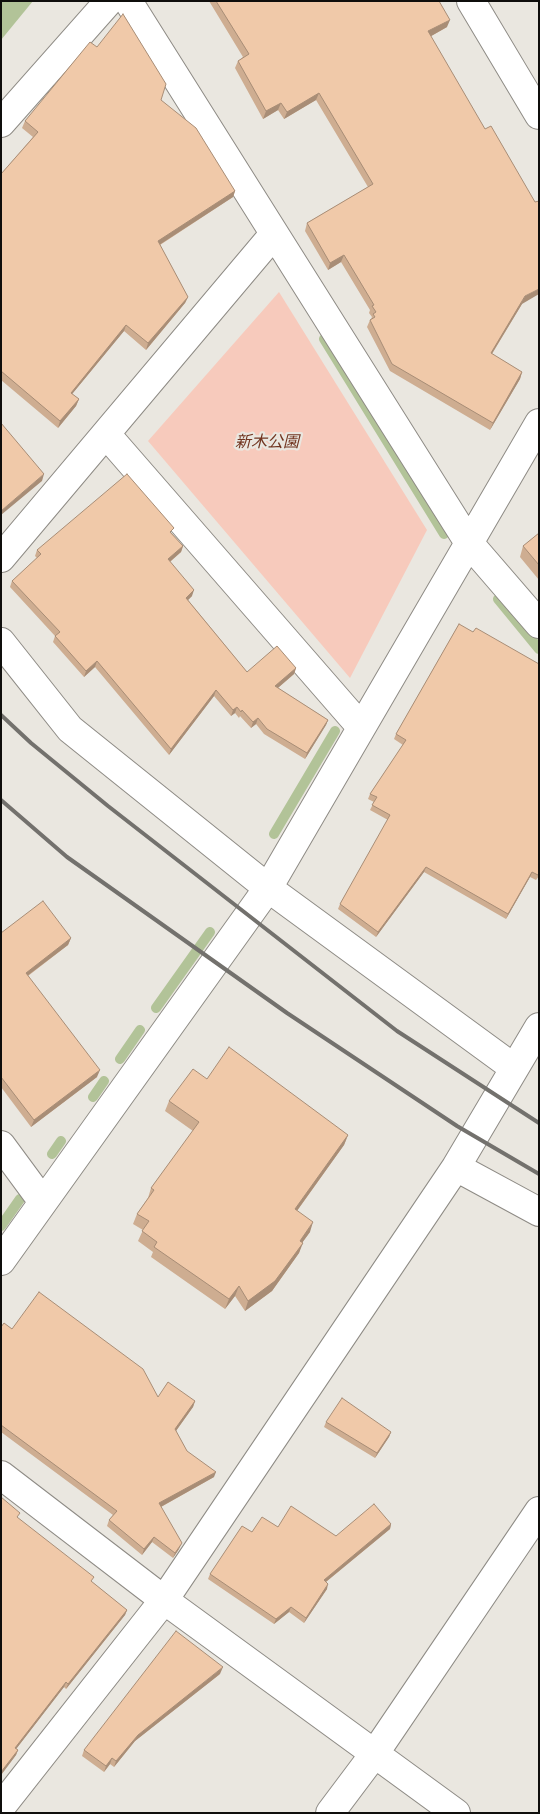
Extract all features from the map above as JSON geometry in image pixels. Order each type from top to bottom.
[{"type":"street","points":[[1,123],[109,1]]},
{"type":"street","points":[[128,1],[469,543],[539,624]]},
{"type":"street","points":[[471,1],[539,114]]},
{"type":"street","points":[[1,558],[274,234]]},
{"type":"street","points":[[1,1261],[268,888],[539,423]]},
{"type":"street","points":[[106,434],[362,728]]},
{"type":"street","points":[[1,642],[70,729],[268,888],[514,1068]]},
{"type":"street","points":[[1,1807],[164,1600],[456,1167],[539,1027]]},
{"type":"street","points":[[1,1145],[44,1202]]},
{"type":"street","points":[[456,1167],[539,1212]]},
{"type":"street","points":[[1,1475],[164,1600],[456,1813]]},
{"type":"street","points":[[330,1813],[375,1753],[539,1511]]},
{"type":"green space","name":"新木公園","points":[[279,292],[427,530],[350,678],[148,441]]},
{"type":"shaded area","points":[[1,1],[33,1],[1,40]]},
{"type":"building","points":[[216,1],[439,1],[450,20],[428,31],[485,129],[491,126],[535,202],[539,201],[539,289],[525,296],[491,353],[522,372],[493,423],[392,364],[370,320],[375,317],[373,314],[376,312],[372,306],[374,305],[344,255],[330,263],[307,223],[373,184],[319,93],[287,112],[281,103],[266,111],[238,61],[249,54]]},
{"type":"building","points":[[123,14],[166,84],[161,100],[196,128],[235,191],[158,241],[188,297],[148,343],[126,325],[71,393],[79,399],[60,421],[1,371],[1,174],[38,132],[25,121],[90,42],[97,47]]},
{"type":"building","points":[[1,423],[44,474],[1,511]]},
{"type":"building","points":[[127,474],[174,528],[170,532],[183,546],[168,559],[194,590],[186,598],[247,672],[277,646],[296,668],[275,686],[328,720],[307,753],[267,729],[258,718],[253,722],[237,707],[233,710],[216,690],[171,749],[97,661],[86,671],[55,636],[60,632],[12,581],[41,554],[37,550]]},
{"type":"building","points":[[539,533],[539,565],[523,546]]},
{"type":"building","points":[[459,624],[473,632],[476,628],[539,664],[539,874],[532,872],[508,914],[426,867],[378,932],[340,904],[390,815],[372,805],[377,797],[370,794],[406,740],[396,734]]},
{"type":"building","points":[[43,901],[71,938],[26,973],[100,1070],[34,1120],[1,1077],[1,933]]},
{"type":"building","points":[[229,1047],[348,1135],[295,1209],[313,1222],[300,1241],[303,1243],[275,1281],[248,1301],[239,1286],[229,1299],[154,1247],[157,1242],[142,1231],[149,1221],[137,1214],[154,1190],[151,1188],[199,1122],[169,1101],[193,1069],[207,1079]]},
{"type":"building","points":[[39,1292],[143,1369],[158,1397],[168,1382],[195,1401],[175,1429],[187,1451],[216,1472],[159,1503],[182,1543],[175,1553],[154,1537],[144,1549],[109,1520],[117,1511],[1,1425],[1,1327],[4,1323],[12,1329]]},
{"type":"building","points":[[342,1398],[391,1432],[377,1453],[326,1422]]},
{"type":"building","points":[[1,1497],[20,1513],[17,1517],[94,1577],[91,1581],[127,1610],[68,1684],[66,1682],[15,1748],[18,1750],[1,1772]]},
{"type":"building","points":[[374,1504],[391,1524],[324,1580],[328,1584],[306,1618],[291,1607],[276,1619],[210,1574],[242,1526],[252,1532],[262,1517],[278,1527],[291,1506],[336,1536]]},
{"type":"building","points":[[176,1631],[223,1667],[138,1735],[116,1761],[112,1758],[106,1766],[84,1750]]},
{"type":"waterway","points":[[324,339],[444,534]]},
{"type":"waterway","points":[[498,599],[539,649]]},
{"type":"waterway","points":[[274,834],[335,731]]},
{"type":"waterway","points":[[156,1008],[210,932]]},
{"type":"waterway","points":[[120,1059],[140,1030]]},
{"type":"waterway","points":[[93,1097],[104,1081]]},
{"type":"waterway","points":[[52,1154],[61,1141]]},
{"type":"waterway","points":[[1,1226],[20,1199]]},
{"type":"railway","points":[[1,715],[31,743],[108,806],[397,1031],[539,1123]]},
{"type":"railway","points":[[1,800],[67,857],[287,1013],[457,1126],[539,1174]]}]
